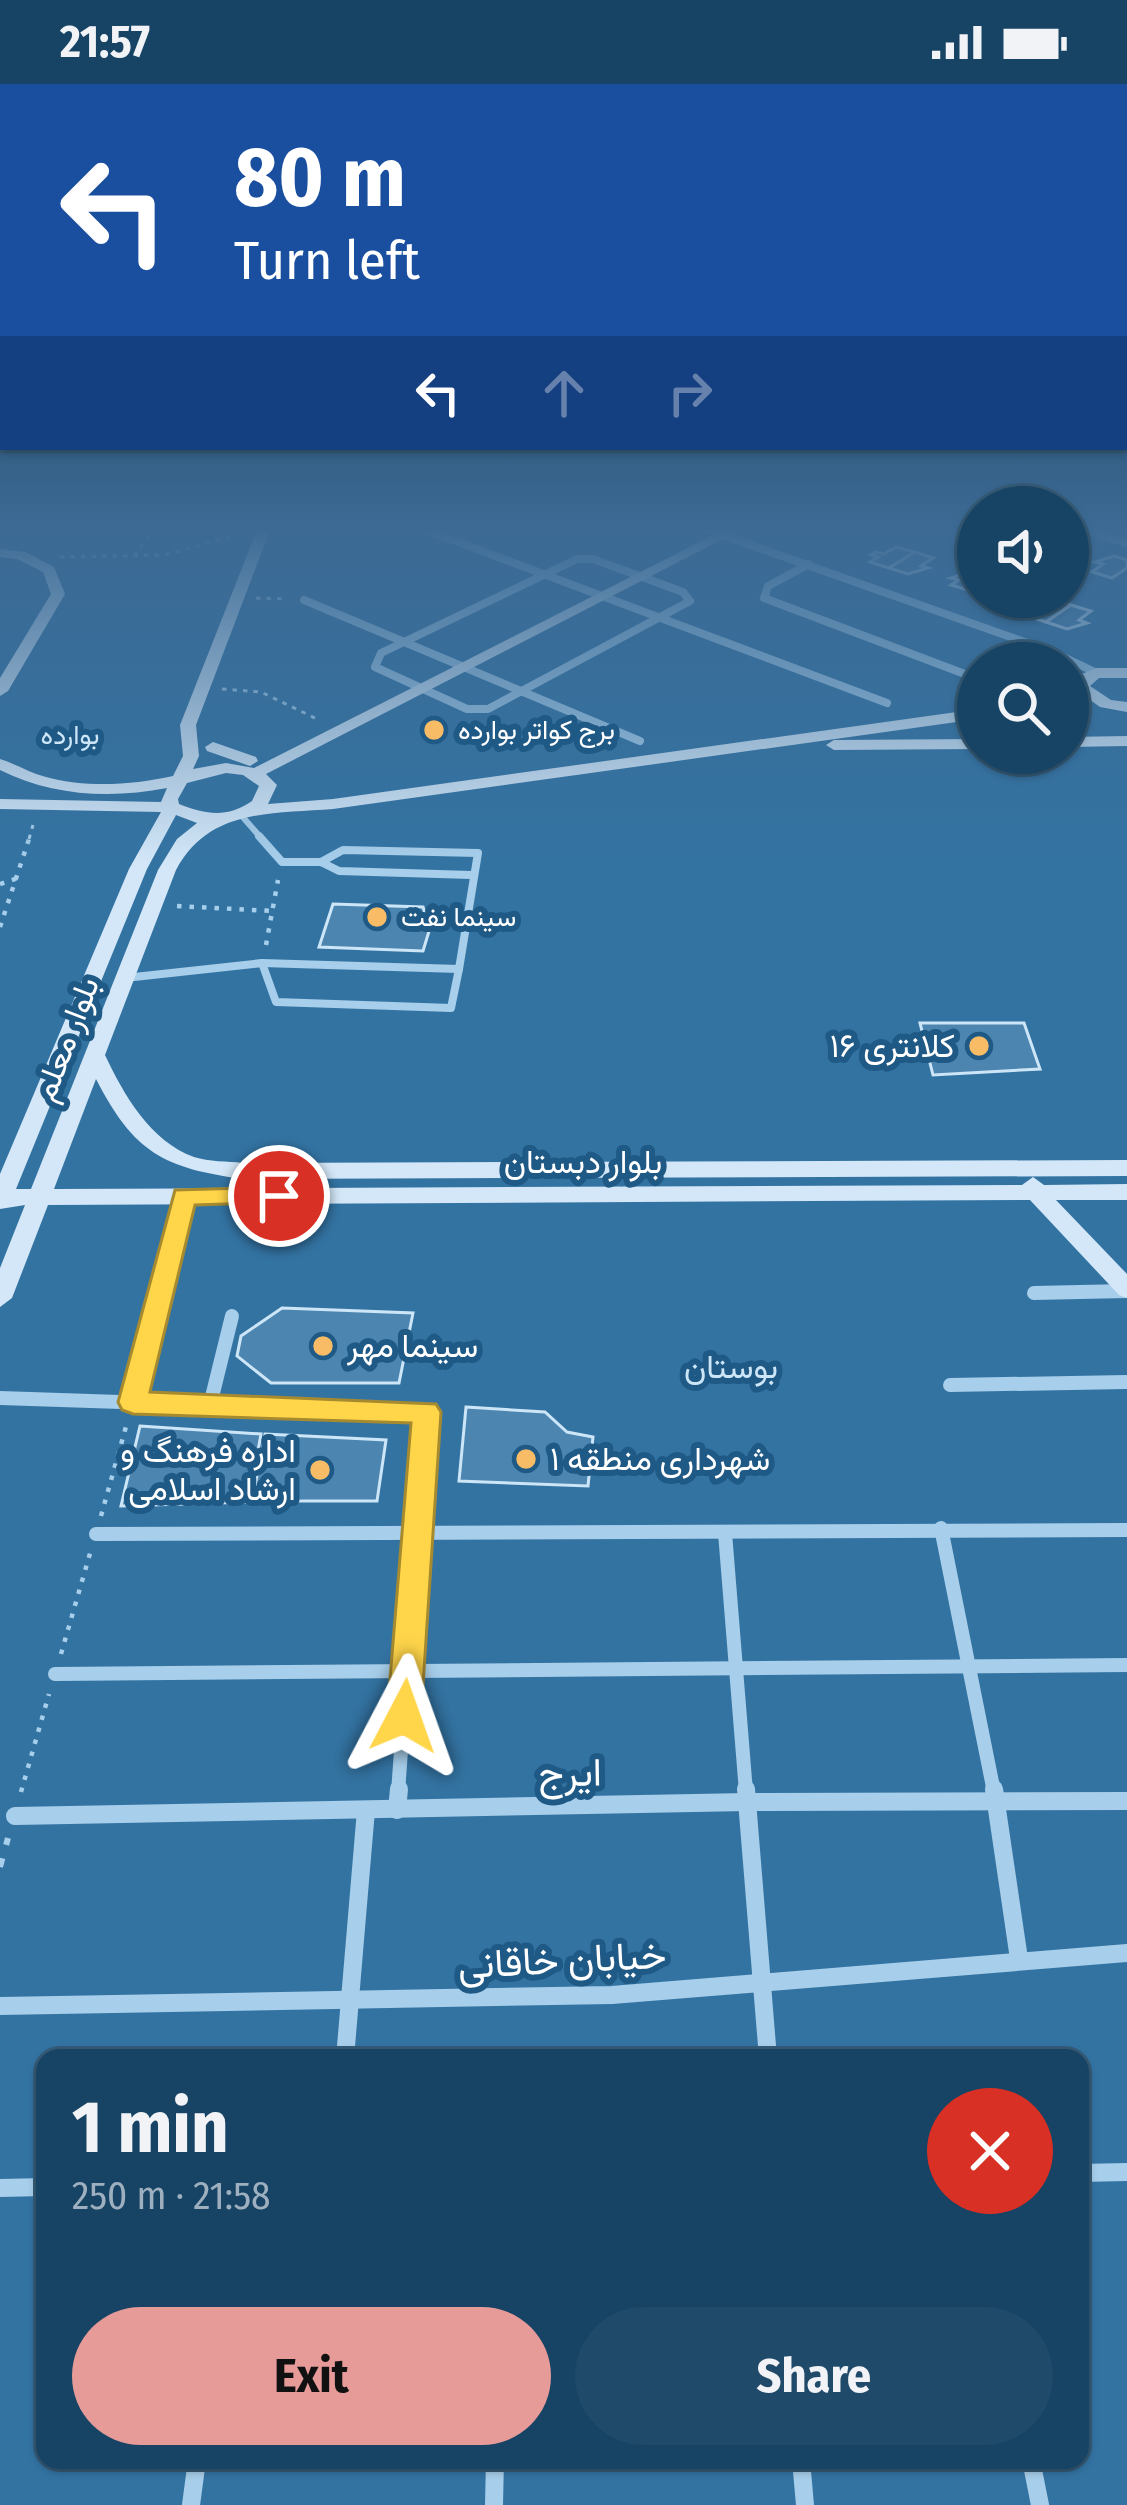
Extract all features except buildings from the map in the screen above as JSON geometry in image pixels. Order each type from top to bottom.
[{"type":"street","points":[[0,691],[32,638]]},
{"type":"street","name":"بلوار معلم","points":[[1,1199],[138,869],[172,807],[169,799],[190,756],[188,725],[222,638]]},
{"type":"street","points":[[237,638],[203,726],[205,740],[236,768],[333,804]]},
{"type":"street","points":[[398,638],[640,741]]},
{"type":"street","points":[[411,638],[381,653],[375,667],[481,710],[622,638]]},
{"type":"street","points":[[262,779],[293,754],[519,638]]},
{"type":"street","points":[[717,638],[886,703]]},
{"type":"street","points":[[870,638],[957,671]]},
{"type":"street","points":[[1014,638],[1097,673]]},
{"type":"street","points":[[1106,704],[1082,687],[1085,678],[1127,673]]},
{"type":"street","points":[[1089,704],[1127,707]]},
{"type":"street","points":[[0,804],[172,807],[183,814],[215,819],[957,717]]},
{"type":"street","points":[[937,719],[957,730]]},
{"type":"street","points":[[736,747],[957,742]]},
{"type":"street","points":[[1089,742],[1127,742]]},
{"type":"street","points":[[213,747],[251,761],[293,754]]},
{"type":"street","points":[[0,764],[18,775],[75,787],[147,787],[211,769],[236,768]]},
{"type":"street","points":[[247,812],[263,802],[262,779]]},
{"type":"street","name":"بلوار معلم","points":[[0,1298],[153,905],[182,843],[215,819]]},
{"type":"street","name":"بلوار دبستان","points":[[94,1056],[116,1104],[146,1135],[188,1162],[243,1171],[1127,1168]]},
{"type":"street","points":[[1028,1168],[1036,1193],[1127,1290]]},
{"type":"street","name":"بلوار دبستان","points":[[1,1199],[1127,1192]]},
{"type":"street","points":[[133,1402],[184,1196]]},
{"type":"street","points":[[1034,1292],[1127,1290]]},
{"type":"street","points":[[210,1405],[232,1316]]},
{"type":"street","points":[[950,1384],[1127,1382]]},
{"type":"street","points":[[0,1399],[426,1412],[398,1810]]},
{"type":"street","points":[[941,1528],[995,1801],[1019,1958]]},
{"type":"street","points":[[96,1534],[1127,1530]]},
{"type":"street","points":[[725,1533],[767,2049]]},
{"type":"street","points":[[55,1674],[1127,1665]]},
{"type":"street","name":"ایرج","points":[[15,1816],[747,1802],[1127,1801]]},
{"type":"street","points":[[345,2049],[366,1810]]},
{"type":"street","name":"خیابان خاقانی","points":[[0,2006],[612,1995],[1127,1952]]},
{"type":"street","points":[[1089,2173],[1127,2172]]},
{"type":"street","points":[[0,2188],[36,2187]]},
{"type":"street","points":[[191,2505],[196,2469]]},
{"type":"street","points":[[494,2505],[495,2469]]},
{"type":"street","points":[[802,2469],[805,2505]]},
{"type":"street","points":[[1033,2469],[1040,2505]]},
{"type":"lane","points":[[247,812],[282,862],[321,862],[339,871],[470,875]]},
{"type":"lane","points":[[262,963],[276,1002],[451,1008],[470,875],[478,853],[343,850],[321,862]]},
{"type":"lane","points":[[125,978],[262,963],[459,969]]},
{"type":"path","points":[[217,689],[261,692],[340,730]]},
{"type":"path","points":[[0,927],[34,832],[32,804]]},
{"type":"path","points":[[262,963],[282,862]]},
{"type":"path","points":[[0,884],[18,878]]},
{"type":"path","points":[[153,905],[272,910]]},
{"type":"path","points":[[0,1868],[133,1402]]},
{"type":"green space","points":[[0,638],[1127,638],[1127,2505],[0,2505]]},
{"type":"place","name":"برج کواتر بوارده","points":[[434,730]]},
{"type":"place","name":"سینما نفت","points":[[377,917]]},
{"type":"place","name":"کلانتری ۱۶","points":[[979,1046]]},
{"type":"place","name":"سینما مهر","points":[[323,1346]]},
{"type":"place","name":"شهرداری منطقه ۱","points":[[526,1459]]},
{"type":"place","name":"اداره فرهنگ و ارشاد اسلامی","points":[[320,1470]]},
{"type":"route","points":[[279,1196],[184,1196],[133,1402],[426,1412],[404,1716]]},
{"type":"park label","name":"بوارده","points":[[70,735]]},
{"type":"park label","name":"بوستان","points":[[731,1367]]}]
